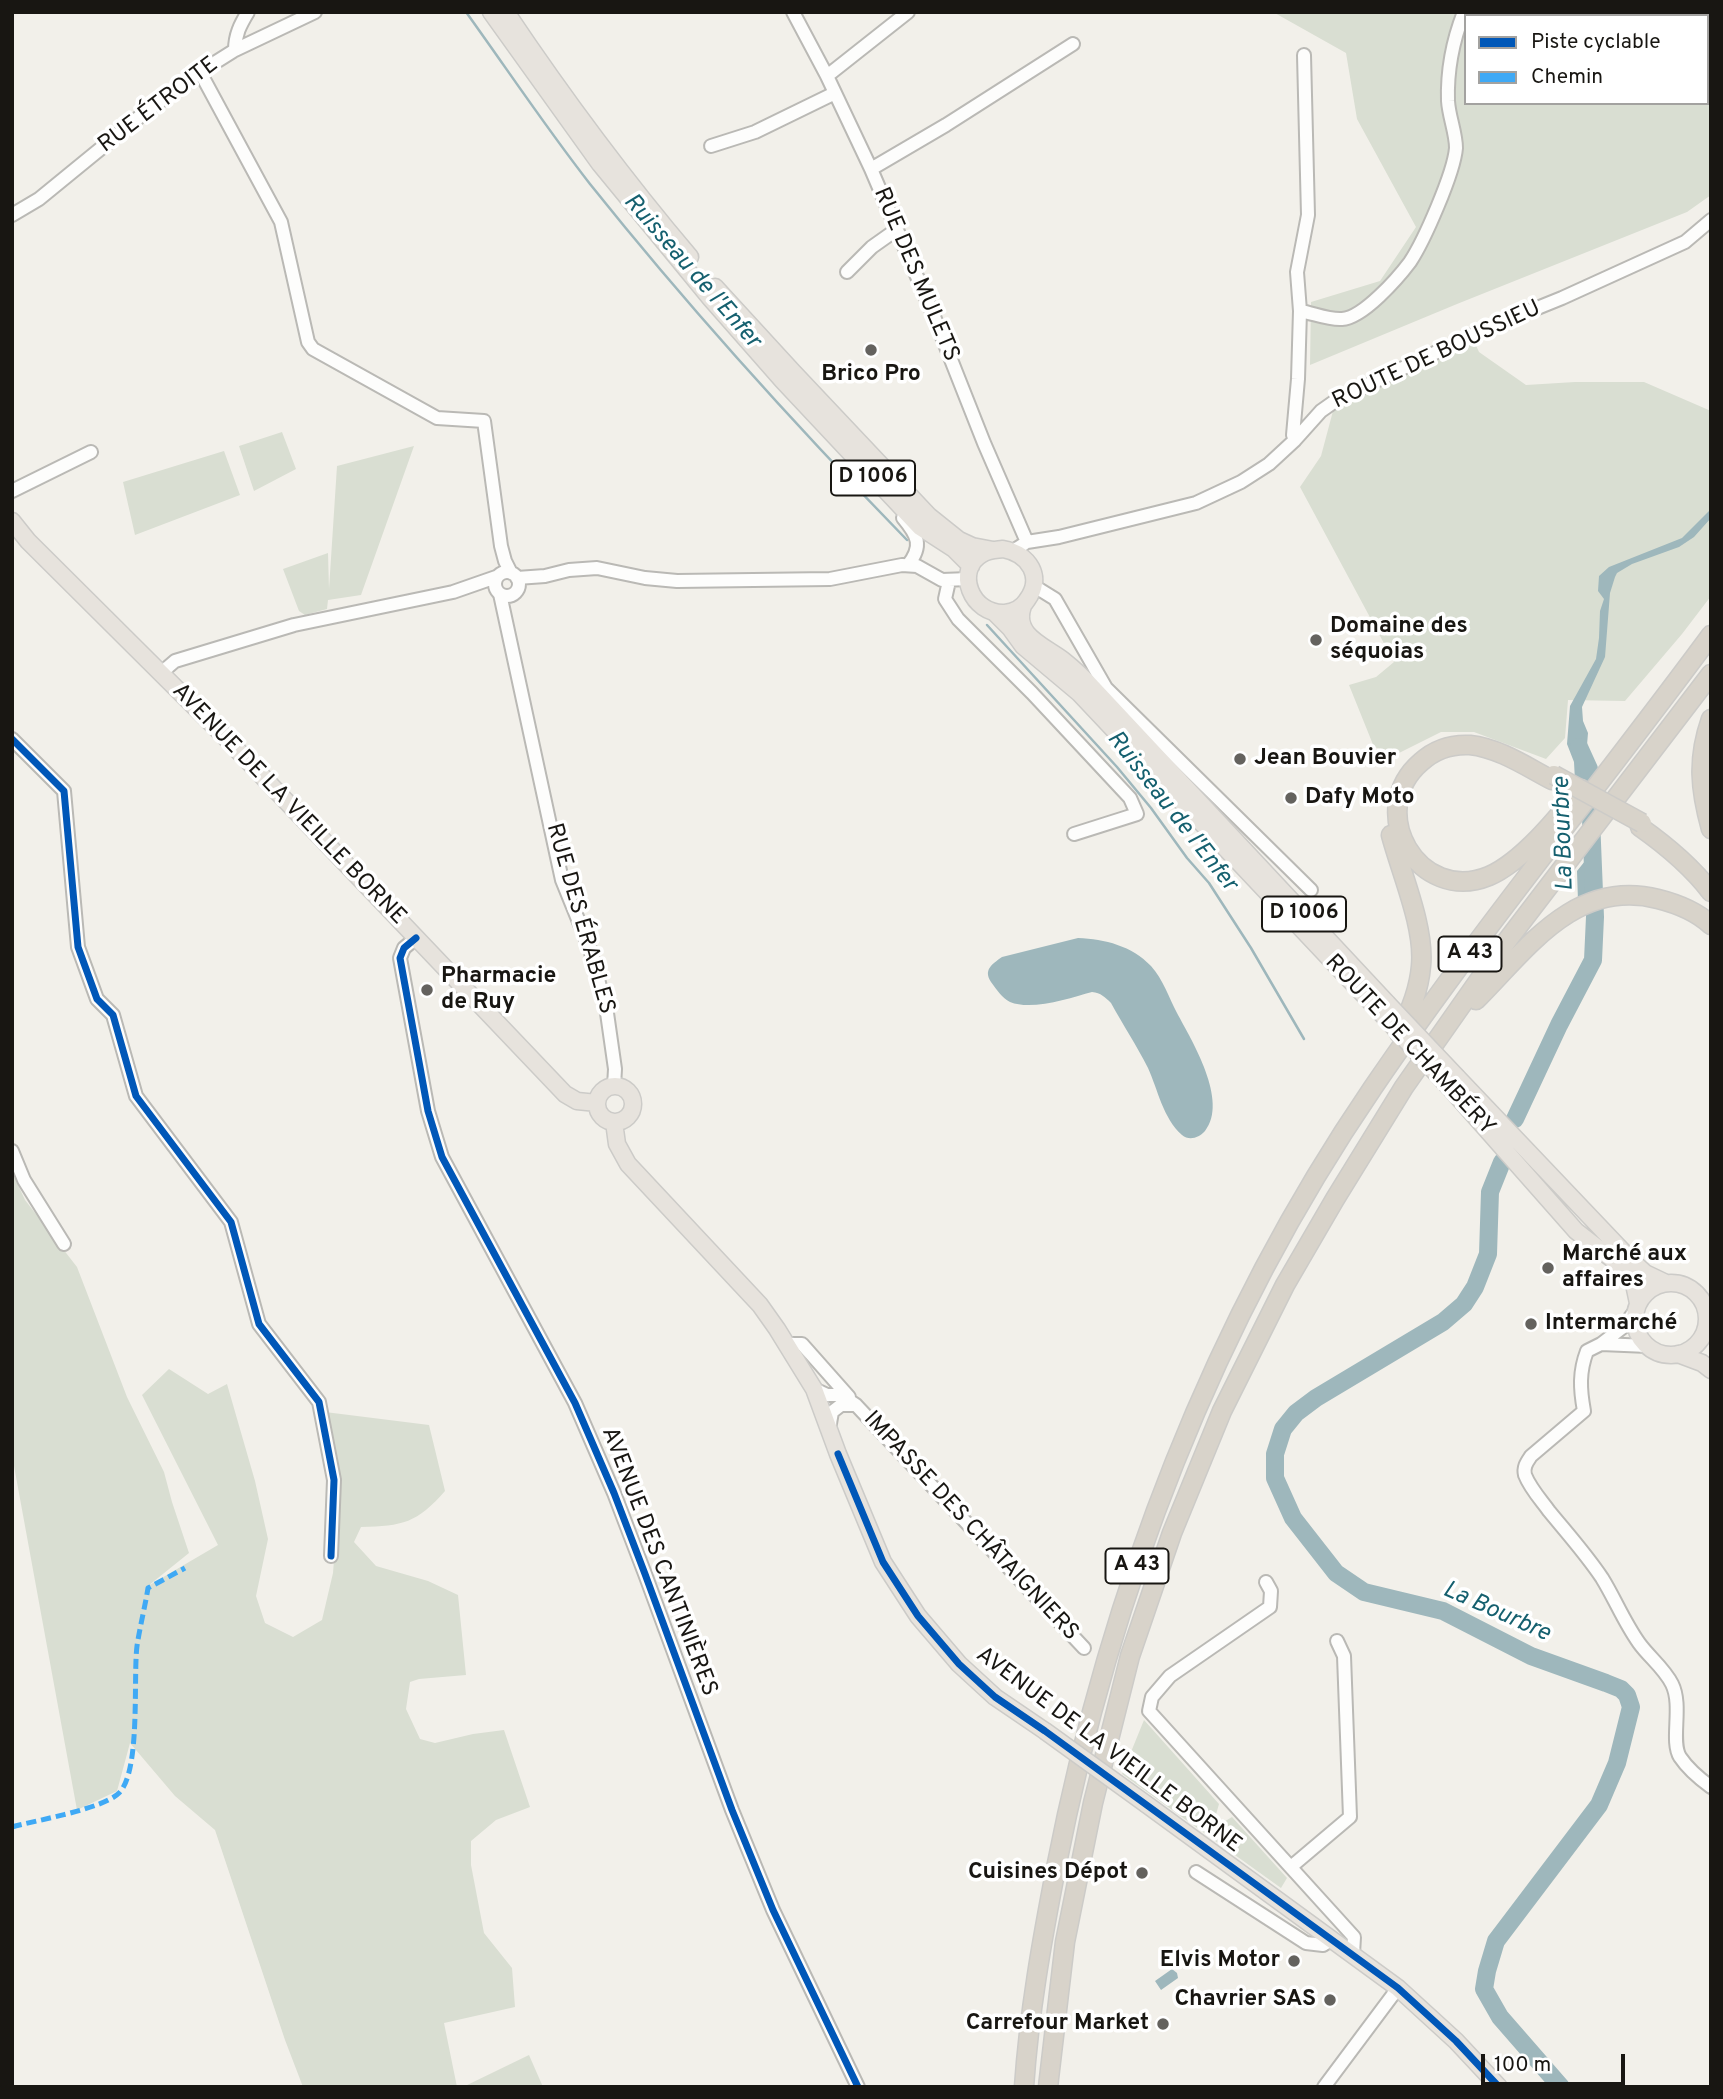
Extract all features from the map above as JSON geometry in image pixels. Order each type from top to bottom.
[{"type":"highway","points":[[1553,778],[1496,751],[1470,746],[1450,746],[1430,753],[1403,781],[1397,806],[1398,824],[1406,849],[1417,862],[1439,876],[1462,881],[1481,879],[1499,871],[1522,854],[1570,802],[1603,773],[1632,740],[1711,635]]},
{"type":"highway","name":"A 43","points":[[1048,2087],[1065,1942],[1093,1803],[1130,1656],[1172,1533],[1222,1411],[1285,1285],[1404,1087],[1503,946],[1711,674]]},
{"type":"highway","points":[[1711,719],[1701,752],[1702,799],[1711,829]]},
{"type":"highway","points":[[1372,1089],[1388,1048],[1408,1015],[1417,992],[1422,965],[1417,924],[1392,835],[1389,812],[1392,790],[1401,770],[1415,755],[1431,744],[1467,739],[1497,746],[1680,849],[1711,883]]},
{"type":"highway","name":"A 43","points":[[1024,2087],[1043,1934],[1070,1795],[1108,1651],[1152,1522],[1200,1398],[1256,1283],[1314,1181],[1372,1089],[1571,821],[1603,773]]},
{"type":"highway","points":[[1641,825],[1699,876],[1711,892]]},
{"type":"highway","points":[[1441,1034],[1541,933],[1578,907],[1605,898],[1639,895],[1688,909],[1711,925]]},
{"type":"main road","name":"D 1006","points":[[491,12],[570,123],[654,232],[782,380],[869,474],[920,527],[954,549],[970,573]]},
{"type":"main road","name":"D 1006","points":[[506,12],[610,158],[718,290],[929,516],[959,540],[993,550]]},
{"type":"main road","name":"AVENUE DE LA VIEILLE BORNE","points":[[12,521],[28,541],[234,747],[565,1094],[577,1101],[597,1103],[602,1116],[614,1122],[617,1144],[628,1164],[760,1305],[787,1344],[814,1389],[883,1562],[918,1616],[958,1664],[995,1697],[1398,1988],[1456,2041],[1499,2087]]},
{"type":"main road","points":[[1020,546],[1032,569],[1032,593],[1023,606],[1010,612],[995,613],[984,608],[972,594],[970,573],[983,553],[1020,546]]},
{"type":"main road","name":"ROUTE DE CHAMBÉRY","points":[[1023,606],[1021,621],[1030,638],[1060,657],[1092,687],[1453,1082],[1633,1262],[1645,1273],[1666,1283]]},
{"type":"main road","name":"ROUTE DE CHAMBÉRY","points":[[995,613],[1023,646],[1079,693],[1384,1008]]},
{"type":"main road","name":"ROUTE DE CHAMBÉRY","points":[[1453,1082],[1576,1231],[1621,1266],[1634,1284],[1637,1306]]},
{"type":"main road","points":[[597,1103],[601,1093],[609,1087],[620,1087],[629,1093],[633,1108],[627,1117],[614,1122]]},
{"type":"main road","points":[[1711,1352],[1704,1306],[1694,1291],[1681,1284],[1666,1283],[1655,1286],[1646,1293],[1637,1306],[1635,1323],[1639,1336],[1657,1352],[1678,1354],[1702,1363],[1711,1370]]},
{"type":"main road","points":[[1694,1291],[1711,1291]]},
{"type":"main road","points":[[1678,1354],[1694,1346],[1707,1318]]},
{"type":"street","points":[[235,50],[238,30],[248,12]]},
{"type":"street","name":"RUE ÉTROITE","points":[[12,215],[38,199],[143,114],[200,72],[235,50],[315,12]]},
{"type":"street","name":"RUE DES MULETS","points":[[793,12],[871,169],[933,314],[984,443],[1020,546]]},
{"type":"street","points":[[827,76],[908,12]]},
{"type":"street","points":[[1300,311],[1343,319],[1358,313],[1396,279],[1411,260],[1441,198],[1452,167],[1456,146],[1448,102],[1449,69],[1457,30],[1464,12]]},
{"type":"street","points":[[871,169],[1073,44]]},
{"type":"street","points":[[1295,440],[1293,435],[1300,311],[1297,272],[1308,215],[1304,55]]},
{"type":"street","name":"RUE DES ÉRABLES","points":[[200,72],[281,222],[308,342],[320,354],[438,418],[485,421],[506,584],[508,629],[562,880],[590,949],[607,1013],[615,1069],[614,1086]]},
{"type":"street","points":[[711,146],[755,132],[835,93]]},
{"type":"street","name":"ROUTE DE BOUSSIEU","points":[[1020,546],[1196,503],[1241,482],[1269,464],[1321,411],[1338,399],[1483,330],[1562,298],[1685,242],[1711,220]]},
{"type":"street","points":[[847,272],[872,247],[896,230]]},
{"type":"street","points":[[12,491],[91,452]]},
{"type":"street","points":[[869,474],[915,535],[918,543],[916,555],[908,565]]},
{"type":"street","points":[[162,673],[175,661],[294,625],[569,570],[597,568],[668,581],[830,579],[902,565],[917,566],[949,581],[970,573]]},
{"type":"street","points":[[949,581],[945,599],[958,619],[1130,798],[1137,814],[1074,834]]},
{"type":"street","points":[[1034,586],[1055,599],[1106,688],[1311,890]]},
{"type":"street","points":[[12,738],[64,791],[78,947],[97,999],[113,1015],[136,1096],[232,1222],[259,1324],[319,1402],[334,1480],[331,1556]]},
{"type":"street","name":"AVENUE DES CANTINIÈRES","points":[[416,938],[404,948],[400,958],[428,1111],[442,1157],[575,1403],[614,1493],[732,1811],[773,1910],[858,2087]]},
{"type":"street","points":[[12,1151],[24,1180],[64,1244]]},
{"type":"street","points":[[1637,1306],[1622,1328],[1587,1351],[1580,1371],[1584,1410],[1531,1456],[1525,1464],[1525,1473],[1534,1492],[1593,1564],[1609,1589],[1623,1620],[1640,1645],[1662,1668],[1673,1686],[1678,1706],[1679,1756],[1711,1787]]},
{"type":"street","points":[[787,1344],[802,1344],[856,1405]]},
{"type":"street","points":[[1601,1344],[1648,1346]]},
{"type":"street","name":"IMPASSE DES CHÂTAIGNIERS","points":[[814,1389],[827,1395],[841,1395],[856,1405],[1084,1648]]},
{"type":"street","name":"IMPASSE DES CHÂTAIGNIERS","points":[[829,1429],[832,1412],[841,1405],[856,1405]]},
{"type":"street","points":[[1266,1582],[1271,1591],[1270,1607],[1170,1676],[1152,1696],[1149,1711],[1354,1937],[1353,1954]]},
{"type":"street","points":[[1292,1866],[1350,1817],[1344,1656],[1337,1641]]},
{"type":"street","points":[[1196,1872],[1306,1942],[1324,1945],[1332,1939]]},
{"type":"street","points":[[1324,2087],[1398,1988]]},
{"type":"shaded area","points":[[1273,12],[1711,12],[1711,195],[1687,212],[1310,365],[1311,302],[1380,281],[1416,227],[1357,119],[1346,53]]},
{"type":"shaded area","points":[[1474,341],[1479,352],[1526,385],[1644,382],[1711,411],[1711,596],[1625,701],[1568,700],[1565,738],[1546,759],[1474,732],[1441,732],[1397,754],[1374,747],[1349,685],[1376,677],[1394,662],[1300,487],[1321,456],[1333,411]]},
{"type":"shaded area","points":[[282,432],[296,469],[254,491],[239,446]]},
{"type":"shaded area","points":[[414,446],[361,595],[328,600],[327,609],[305,615],[299,611],[283,569],[328,553],[329,589],[337,466]]},
{"type":"shaded area","points":[[224,451],[240,495],[135,535],[123,482]]},
{"type":"shaded area","points":[[12,1172],[25,1200],[77,1267],[127,1397],[164,1472],[189,1553],[148,1586],[218,1545],[142,1395],[169,1369],[208,1394],[227,1384],[255,1481],[268,1539],[256,1596],[265,1623],[293,1637],[322,1620],[333,1573],[339,1497],[325,1412],[429,1425],[445,1491],[426,1510],[408,1521],[361,1527],[354,1542],[376,1566],[428,1581],[458,1595],[466,1675],[410,1682],[406,1709],[420,1739],[435,1743],[504,1730],[530,1807],[496,1820],[471,1841],[471,1865],[484,1933],[512,1968],[515,2007],[444,2023],[457,2087],[303,2087],[215,1830],[175,1796],[130,1743],[117,1791],[77,1810],[12,1455]]},
{"type":"shaded area","points":[[1144,1720],[1219,1804],[1215,1818],[1222,1823],[1232,1817],[1287,1878],[1281,1888],[1122,1774]]},
{"type":"shaded area","points":[[529,2055],[543,2087],[463,2087]]},
{"type":"water","points":[[1711,509],[1711,518],[1694,537],[1679,547],[1632,564],[1615,577],[1610,593],[1605,657],[1582,707],[1583,721],[1588,733],[1587,745],[1594,762],[1578,783],[1575,781],[1574,762],[1567,744],[1570,706],[1596,659],[1600,611],[1604,599],[1598,591],[1599,576],[1609,567],[1682,538]]},
{"type":"water","points":[[1597,846],[1599,894],[1578,901],[1577,871]]},
{"type":"water","points":[[1078,938],[1108,942],[1127,949],[1144,959],[1159,977],[1199,1055],[1211,1088],[1211,1118],[1200,1135],[1194,1138],[1185,1137],[1175,1128],[1144,1060],[1105,997],[1092,992],[1051,1003],[1019,1004],[1004,998],[989,978],[988,971],[1002,957]]},
{"type":"water","points":[[1172,1969],[1178,1978],[1161,1990],[1155,1981]]},
{"type":"waterway","name":"Ruisseau de l'Enfer","points":[[466,12],[558,142],[627,230],[744,366],[907,540]]},
{"type":"waterway","name":"Ruisseau de l'Enfer","points":[[987,625],[1117,767],[1209,883],[1304,1039]]},
{"type":"waterway","name":"La Bourbre","points":[[1515,1119],[1593,960],[1595,917],[1589,769],[1579,747]]},
{"type":"waterway","name":"La Bourbre","points":[[1502,1162],[1490,1192],[1488,1254],[1475,1287],[1464,1304],[1443,1322],[1316,1398],[1296,1413],[1283,1429],[1275,1454],[1275,1478],[1293,1518],[1336,1573],[1364,1592],[1443,1611],[1531,1656],[1621,1689],[1627,1695],[1631,1707],[1617,1763],[1599,1805],[1496,1941],[1487,1971],[1484,1989],[1500,2017],[1561,2087]]},
{"type":"marked path","points":[[12,1827],[85,1809],[119,1793],[126,1782],[131,1765],[137,1646],[148,1588],[185,1568]]},
{"type":"cycle path","points":[[12,739],[64,791],[78,947],[97,999],[113,1015],[136,1096],[231,1222],[259,1324],[319,1402],[334,1480],[331,1556]]},
{"type":"cycle path","points":[[416,938],[404,948],[400,958],[428,1111],[442,1157],[575,1403],[614,1493],[732,1810],[773,1910],[858,2087]]},
{"type":"cycle path","points":[[838,1454],[883,1562],[918,1616],[959,1664],[995,1697],[1398,1988],[1456,2041],[1499,2087]]},
{"type":"place","name":"Brico Pro","points":[[871,350]]},
{"type":"place","name":"Domaine des séquoias","points":[[1316,640]]},
{"type":"place","name":"Jean Bouvier","points":[[1240,759]]},
{"type":"place","name":"Dafy Moto","points":[[1291,798]]},
{"type":"place","name":"Pharmacie de Ruy","points":[[427,990]]},
{"type":"place","name":"Marché aux affaires","points":[[1548,1268]]},
{"type":"place","name":"Intermarché","points":[[1531,1324]]},
{"type":"place","name":"Cuisines Dépot","points":[[1142,1873]]},
{"type":"place","name":"Elvis Motor","points":[[1294,1961]]},
{"type":"place","name":"Chavrier SAS","points":[[1330,2000]]},
{"type":"place","name":"Carrefour Market","points":[[1163,2024]]}]
